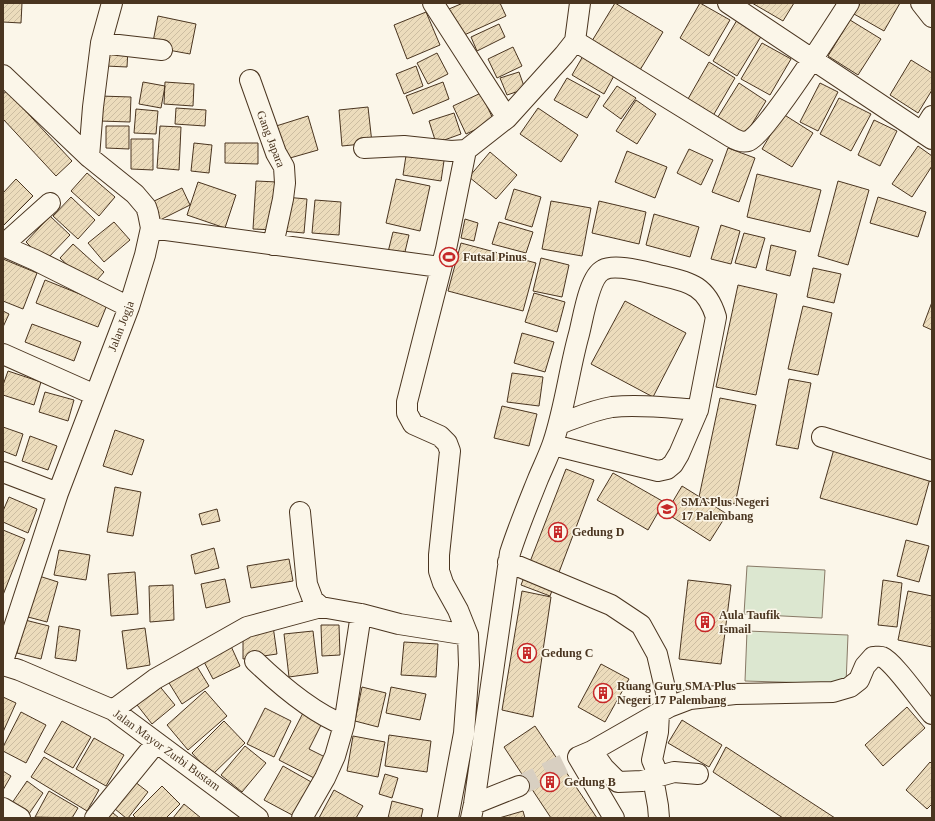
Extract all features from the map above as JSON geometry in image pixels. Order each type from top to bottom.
[{"type":"street","points":[[89,157],[101,42],[112,3]]},
{"type":"street","points":[[433,3],[507,118]]},
{"type":"street","points":[[364,148],[404,146],[466,150],[507,118],[575,41],[580,3]]},
{"type":"street","points":[[728,3],[813,59],[929,129]]},
{"type":"street","points":[[575,41],[740,141],[749,141],[756,136],[777,110],[813,59],[849,3]]},
{"type":"street","points":[[920,3],[932,17]]},
{"type":"street","points":[[101,42],[162,50]]},
{"type":"street","name":"Gang Japara","points":[[250,80],[276,153],[284,167],[285,183],[283,199],[273,245]]},
{"type":"street","points":[[6,83],[89,157],[135,194],[148,213],[151,228],[440,267]]},
{"type":"street","points":[[448,818],[464,733],[469,665],[468,635],[458,610],[443,583],[440,571],[439,555],[450,451],[447,443],[440,436],[413,424],[407,414],[407,402],[447,242],[466,150]]},
{"type":"street","points":[[50,203],[3,245],[129,307]]},
{"type":"street","name":"Jalan Jogja","points":[[3,661],[58,493],[129,307],[151,228]]},
{"type":"street","points":[[473,811],[510,553],[518,525],[553,445],[577,340],[592,286],[597,275],[603,270],[612,267],[629,269],[684,281],[699,289],[713,306],[716,317],[698,410],[680,454],[673,464],[667,469],[658,471],[553,445]]},
{"type":"street","points":[[3,354],[95,395]]},
{"type":"street","points":[[559,424],[590,412],[611,408],[635,406],[698,410]]},
{"type":"street","points":[[822,437],[932,471]]},
{"type":"street","points":[[3,472],[58,493]]},
{"type":"street","points":[[300,512],[307,584],[313,600],[321,607]]},
{"type":"street","points":[[508,562],[611,605],[641,625],[657,654],[666,688],[664,710],[652,760],[656,777],[659,818]]},
{"type":"street","points":[[113,710],[155,679],[247,627],[321,607],[361,614],[398,624],[468,635]]},
{"type":"street","points":[[302,818],[325,778],[335,756],[344,725],[361,614]]},
{"type":"street","points":[[614,818],[578,757],[592,751],[664,710],[690,699],[723,695],[833,692],[850,687],[859,680],[865,666],[873,657],[882,657],[891,663],[932,714]]},
{"type":"street","points":[[255,661],[280,684],[313,708],[334,721],[344,725]]},
{"type":"street","name":"Jalan Mayor Zurbi Bustam","points":[[3,665],[19,670],[113,710],[258,818]]},
{"type":"street","points":[[95,818],[156,743]]},
{"type":"street","points":[[592,751],[604,768],[618,782],[642,781],[674,772],[698,774]]},
{"type":"street","points":[[473,811],[519,786]]},
{"type":"street","points":[[3,808],[20,818]]},
{"type":"green space","points":[[747,566],[825,570],[822,618],[744,614]]},
{"type":"green space","points":[[747,631],[848,635],[846,684],[745,681]]},
{"type":"building","points":[[3,3],[22,3],[21,23],[3,22]]},
{"type":"building","points":[[463,3],[500,3],[506,16],[462,36],[449,9]]},
{"type":"building","points":[[615,3],[663,32],[640,70],[592,41]]},
{"type":"building","points":[[700,3],[730,20],[709,56],[680,38]]},
{"type":"building","points":[[752,3],[794,3],[783,21]]},
{"type":"building","points":[[860,3],[900,3],[884,31],[854,14]]},
{"type":"building","points":[[426,12],[440,45],[407,59],[394,25]]},
{"type":"building","points":[[740,15],[765,30],[737,76],[713,61]]},
{"type":"building","points":[[158,16],[196,24],[190,54],[152,47]]},
{"type":"building","points":[[850,20],[881,39],[858,75],[828,56]]},
{"type":"building","points":[[499,24],[505,37],[477,51],[471,37]]},
{"type":"building","points":[[762,43],[791,59],[770,95],[741,79]]},
{"type":"building","points":[[513,47],[522,66],[497,78],[488,59]]},
{"type":"building","points":[[106,49],[128,49],[127,67],[106,66]]},
{"type":"building","points":[[437,53],[448,74],[428,84],[417,63]]},
{"type":"building","points":[[583,56],[615,74],[604,94],[572,75]]},
{"type":"building","points":[[911,60],[932,73],[932,90],[918,113],[890,95]]},
{"type":"building","points":[[709,62],[735,78],[710,121],[684,106]]},
{"type":"building","points":[[416,66],[423,86],[404,94],[396,74]]},
{"type":"building","points":[[519,72],[525,89],[507,95],[500,78]]},
{"type":"building","points":[[567,78],[600,96],[587,118],[554,100]]},
{"type":"building","points":[[143,82],[165,86],[161,108],[139,104]]},
{"type":"building","points":[[165,82],[194,84],[193,106],[164,104]]},
{"type":"building","points":[[443,82],[449,99],[413,114],[406,96]]},
{"type":"building","points":[[739,83],[766,101],[744,137],[716,120]]},
{"type":"building","points":[[820,83],[838,92],[818,131],[800,122]]},
{"type":"building","points":[[617,86],[636,98],[621,119],[603,106]]},
{"type":"building","points":[[7,91],[72,161],[56,176],[3,119],[3,94]]},
{"type":"building","points":[[481,93],[494,121],[466,134],[453,106]]},
{"type":"building","points":[[100,96],[131,97],[130,122],[100,121]]},
{"type":"building","points":[[839,98],[871,114],[851,151],[820,134]]},
{"type":"building","points":[[636,100],[656,114],[637,144],[616,131]]},
{"type":"building","points":[[368,107],[372,143],[342,146],[339,110]]},
{"type":"building","points":[[176,108],[206,110],[205,126],[175,124]]},
{"type":"building","points":[[538,108],[578,135],[561,162],[520,134]]},
{"type":"building","points":[[136,109],[158,111],[156,134],[134,133]]},
{"type":"building","points":[[454,113],[461,134],[436,143],[429,121]]},
{"type":"building","points":[[783,114],[813,133],[792,167],[762,149]]},
{"type":"building","points":[[308,116],[318,150],[283,160],[273,127]]},
{"type":"building","points":[[874,120],[897,131],[880,166],[858,155]]},
{"type":"building","points":[[106,126],[129,126],[129,149],[106,148]]},
{"type":"building","points":[[160,126],[181,127],[179,170],[157,168]]},
{"type":"building","points":[[131,139],[153,139],[153,170],[131,169]]},
{"type":"building","points":[[194,143],[212,145],[209,173],[191,171]]},
{"type":"building","points":[[225,143],[258,143],[258,164],[225,163]]},
{"type":"building","points":[[918,146],[932,156],[932,166],[912,197],[892,184]]},
{"type":"building","points":[[728,148],[755,158],[739,202],[712,192]]},
{"type":"building","points":[[407,149],[445,154],[441,181],[403,175]]},
{"type":"building","points":[[689,149],[713,160],[701,185],[677,173]]},
{"type":"building","points":[[627,151],[667,167],[655,198],[615,182]]},
{"type":"building","points":[[490,152],[517,175],[496,199],[469,177]]},
{"type":"building","points":[[87,173],[115,197],[99,216],[71,191]]},
{"type":"building","points":[[757,174],[821,190],[810,232],[747,217]]},
{"type":"building","points":[[16,179],[33,196],[3,226],[3,193]]},
{"type":"building","points":[[396,179],[430,186],[420,231],[386,223]]},
{"type":"building","points":[[256,181],[277,182],[275,230],[253,229]]},
{"type":"building","points":[[838,181],[869,190],[848,265],[818,256]]},
{"type":"building","points":[[198,182],[236,195],[225,228],[187,215]]},
{"type":"building","points":[[182,188],[190,205],[160,220],[152,202]]},
{"type":"building","points":[[514,189],[541,197],[532,227],[505,219]]},
{"type":"building","points":[[71,197],[95,220],[78,239],[53,216]]},
{"type":"building","points":[[285,197],[307,199],[304,233],[282,231]]},
{"type":"building","points":[[878,197],[926,212],[918,237],[870,223]]},
{"type":"building","points":[[315,200],[341,202],[339,235],[312,233]]},
{"type":"building","points":[[551,201],[591,208],[582,256],[542,249]]},
{"type":"building","points":[[599,201],[646,212],[639,244],[592,233]]},
{"type":"building","points":[[654,214],[699,227],[690,257],[646,245]]},
{"type":"building","points":[[50,216],[70,235],[45,261],[26,242]]},
{"type":"building","points":[[465,219],[478,223],[474,241],[461,238]]},
{"type":"building","points":[[114,222],[130,240],[104,262],[88,243]]},
{"type":"building","points":[[499,222],[533,232],[526,253],[492,244]]},
{"type":"building","points":[[721,225],[740,231],[731,264],[711,259]]},
{"type":"building","points":[[393,232],[409,235],[404,256],[388,252]]},
{"type":"building","points":[[744,233],[765,238],[756,268],[735,263]]},
{"type":"building","points":[[461,243],[536,263],[523,311],[448,291]]},
{"type":"building","points":[[73,244],[104,272],[91,287],[60,258]]},
{"type":"building","points":[[771,245],[796,251],[790,276],[766,270]]},
{"type":"building","points":[[541,258],[569,265],[562,297],[533,291]]},
{"type":"building","points":[[3,259],[37,273],[23,309],[3,301]]},
{"type":"building","points":[[813,268],[841,274],[834,303],[807,297]]},
{"type":"building","points":[[45,280],[107,305],[98,327],[36,303]]},
{"type":"building","points":[[738,285],[777,294],[756,395],[716,387]]},
{"type":"building","points":[[534,293],[565,302],[557,332],[525,322]]},
{"type":"building","points":[[625,301],[686,333],[653,397],[591,364]]},
{"type":"building","points":[[932,302],[932,330],[923,326]]},
{"type":"building","points":[[803,306],[832,313],[818,375],[788,369]]},
{"type":"building","points":[[3,311],[9,314],[3,327]]},
{"type":"building","points":[[32,324],[81,342],[74,361],[25,342]]},
{"type":"building","points":[[522,333],[554,342],[545,372],[514,363]]},
{"type":"building","points":[[8,371],[41,382],[34,405],[3,395],[3,385]]},
{"type":"building","points":[[512,373],[543,377],[539,406],[507,402]]},
{"type":"building","points":[[789,379],[811,383],[798,449],[776,445]]},
{"type":"building","points":[[45,392],[74,400],[68,421],[39,412]]},
{"type":"building","points":[[720,398],[756,405],[735,504],[699,497]]},
{"type":"building","points":[[502,406],[537,414],[529,446],[494,438]]},
{"type":"building","points":[[3,427],[23,434],[16,456],[3,451]]},
{"type":"building","points":[[115,430],[144,440],[132,475],[103,466]]},
{"type":"building","points":[[30,436],[57,446],[48,470],[22,461]]},
{"type":"building","points":[[834,449],[931,475],[917,525],[820,498]]},
{"type":"building","name":"Gedung D","points":[[566,469],[594,480],[550,596],[521,585]]},
{"type":"building","points":[[613,473],[664,502],[648,530],[597,500]]},
{"type":"building","points":[[682,486],[727,514],[710,541],[666,513]]},
{"type":"building","points":[[115,487],[141,492],[133,536],[107,532]]},
{"type":"building","points":[[9,497],[37,509],[28,533],[3,522],[3,511]]},
{"type":"building","points":[[217,509],[220,521],[202,525],[199,514]]},
{"type":"building","points":[[3,530],[25,539],[3,595]]},
{"type":"building","points":[[906,540],[929,546],[919,582],[897,576]]},
{"type":"building","points":[[214,548],[219,568],[195,574],[191,555]]},
{"type":"building","points":[[59,550],[90,555],[86,580],[54,575]]},
{"type":"building","points":[[289,559],[293,581],[251,588],[247,566]]},
{"type":"building","points":[[135,572],[138,614],[111,616],[108,574]]},
{"type":"building","points":[[39,576],[58,582],[47,622],[28,617]]},
{"type":"building","points":[[225,579],[230,602],[206,608],[201,584]]},
{"type":"building","name":"Aula Taufik Ismail","points":[[688,580],[731,585],[721,664],[679,659]]},
{"type":"building","points":[[883,580],[902,583],[897,627],[878,625]]},
{"type":"building","points":[[173,585],[174,620],[150,622],[149,586]]},
{"type":"building","name":"Gedung C","points":[[522,591],[551,597],[533,717],[502,710]]},
{"type":"building","points":[[908,591],[932,596],[932,647],[898,640]]},
{"type":"building","points":[[25,620],[49,626],[41,659],[17,653]]},
{"type":"building","points":[[321,625],[339,625],[340,655],[322,656]]},
{"type":"building","points":[[59,626],[80,630],[76,661],[55,658]]},
{"type":"building","points":[[273,626],[277,654],[243,659],[243,635]]},
{"type":"building","points":[[145,628],[150,665],[127,669],[122,631]]},
{"type":"building","points":[[313,631],[318,673],[289,677],[284,634]]},
{"type":"building","points":[[404,642],[438,644],[436,677],[401,675]]},
{"type":"building","points":[[230,644],[240,666],[213,679],[202,658]]},
{"type":"building","points":[[193,660],[209,686],[182,704],[166,678]]},
{"type":"building","name":"Ruang Guru SMA Plus Negeri 17 Palembang","points":[[601,664],[629,679],[605,722],[578,707]]},
{"type":"building","points":[[157,683],[175,705],[152,724],[134,701]]},
{"type":"building","points":[[362,687],[386,693],[378,727],[355,721]]},
{"type":"building","points":[[391,687],[426,694],[420,720],[386,713]]},
{"type":"building","points":[[205,691],[227,716],[188,750],[167,725]]},
{"type":"building","points":[[3,697],[16,703],[3,732]]},
{"type":"building","points":[[907,707],[925,728],[883,766],[865,745]]},
{"type":"building","points":[[265,708],[291,721],[274,757],[247,744]]},
{"type":"building","points":[[304,711],[323,721],[309,749],[327,758],[316,779],[279,760]]},
{"type":"building","points":[[21,712],[46,725],[26,763],[3,751],[3,747]]},
{"type":"building","points":[[682,720],[722,745],[709,767],[668,743]]},
{"type":"building","points":[[62,721],[91,737],[73,768],[44,752]]},
{"type":"building","points":[[224,721],[245,743],[212,775],[192,753]]},
{"type":"building","name":"Gedung B","points":[[535,726],[597,818],[551,818],[504,747]]},
{"type":"building","points":[[389,735],[431,741],[427,772],[385,766]]},
{"type":"building","points":[[353,736],[385,742],[378,777],[347,771]]},
{"type":"building","points":[[94,738],[124,755],[106,786],[76,769]]},
{"type":"building","points":[[245,746],[266,763],[242,792],[221,775]]},
{"type":"building","points":[[726,747],[835,818],[783,818],[713,772]]},
{"type":"building","points":[[44,757],[99,790],[87,811],[31,777]]},
{"type":"building","points":[[930,762],[932,764],[932,804],[927,809],[906,790]]},
{"type":"building","points":[[283,766],[313,783],[294,816],[264,800]]},
{"type":"building","points":[[3,771],[11,776],[3,790]]},
{"type":"building","points":[[385,774],[398,778],[392,798],[379,794]]},
{"type":"building","points":[[130,778],[148,792],[128,818],[126,818],[109,804]]},
{"type":"building","points":[[27,781],[43,793],[29,814],[12,803]]},
{"type":"building","points":[[162,786],[180,804],[166,818],[136,818],[133,815]]},
{"type":"building","points":[[334,790],[363,806],[356,818],[319,818]]},
{"type":"building","points":[[49,791],[78,808],[72,818],[35,817]]},
{"type":"building","points":[[392,801],[423,809],[421,818],[388,818]]},
{"type":"building","points":[[184,804],[201,818],[173,818]]},
{"type":"building","points":[[107,808],[119,818],[99,818]]},
{"type":"building","points":[[523,811],[525,818],[499,818]]},
{"type":"tunnel","points":[[519,786],[578,757]]},
{"type":"place","name":"Futsal Pinus","points":[[449,257]]},
{"type":"place","name":"SMA Plus Negeri 17 Palembang","points":[[667,509]]},
{"type":"place","name":"Gedung D","points":[[558,532]]},
{"type":"place","name":"Aula Taufik Ismail","points":[[705,622]]},
{"type":"place","name":"Gedung C","points":[[527,653]]},
{"type":"place","name":"Ruang Guru SMA Plus Negeri 17 Palembang","points":[[603,693]]},
{"type":"place","name":"Gedung B","points":[[550,782]]}]
